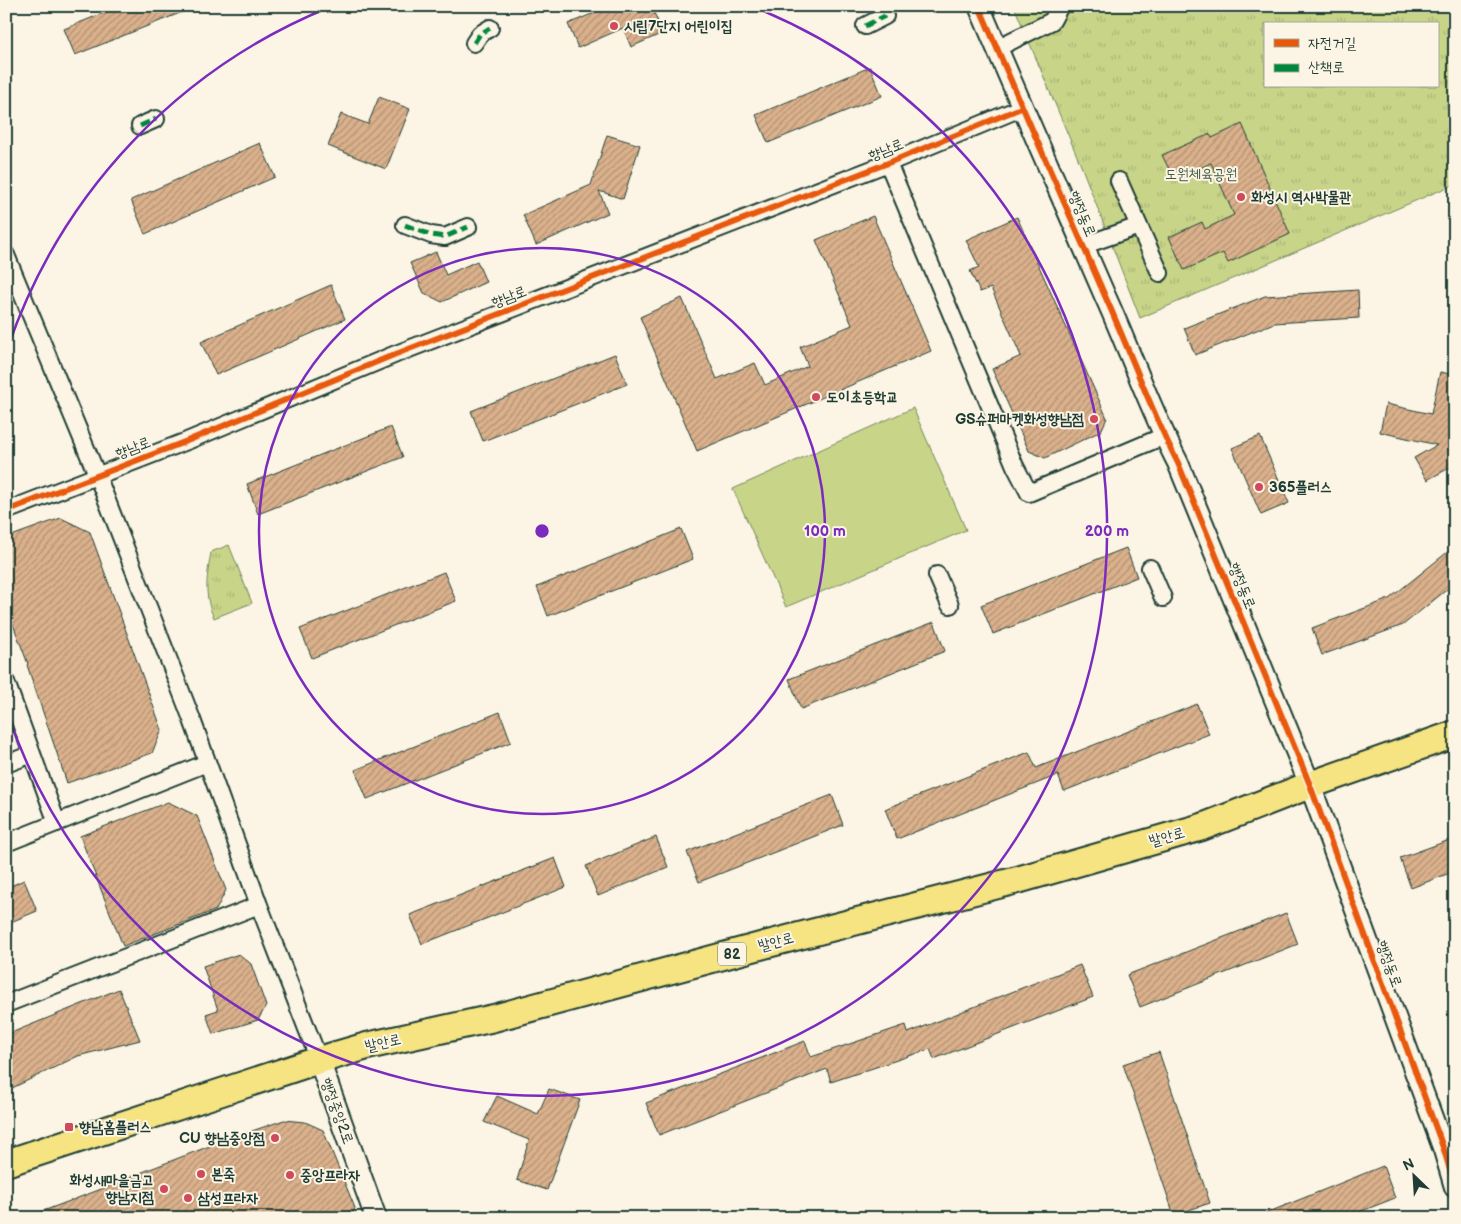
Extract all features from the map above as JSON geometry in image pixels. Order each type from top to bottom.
[{"type":"main road","name":"발안로","points":[[6,1163],[367,1046],[494,1018],[1021,879],[1202,827],[1455,734]]},
{"type":"street","name":"행정동로","points":[[979,6],[1021,108],[1105,296],[1164,436],[1178,463],[1310,786],[1444,1150],[1455,1187]]},
{"type":"street","points":[[997,48],[1052,21],[1060,6]]},
{"type":"street","points":[[865,26],[885,16]]},
{"type":"street","points":[[474,43],[480,34],[490,28]]},
{"type":"street","name":"향남로","points":[[6,511],[187,441],[404,351],[888,163],[1021,108]]},
{"type":"street","points":[[140,126],[156,118]]},
{"type":"street","points":[[888,163],[1015,466],[1029,492],[1164,436]]},
{"type":"street","points":[[1119,181],[1160,273]]},
{"type":"street","points":[[405,226],[431,235],[445,237],[468,227]]},
{"type":"street","points":[[1082,246],[1139,226]]},
{"type":"street","points":[[6,255],[97,475],[319,1060]]},
{"type":"street","points":[[1150,568],[1163,598]]},
{"type":"street","points":[[937,575],[950,604]]},
{"type":"street","points":[[6,682],[57,823]]},
{"type":"street","points":[[6,764],[32,754]]},
{"type":"street","points":[[6,843],[207,763]]},
{"type":"street","points":[[6,1004],[259,906]]},
{"type":"street","name":"행정중앙2로","points":[[319,1060],[376,1218]]},
{"type":"green space","name":"도원체육공원","points":[[1014,6],[1455,6],[1455,184],[1140,318],[1082,168]]},
{"type":"green space","points":[[913,408],[966,530],[786,607],[733,489]]},
{"type":"green space","points":[[229,545],[252,603],[214,618],[207,593],[211,552]]},
{"type":"building","points":[[121,6],[195,7],[75,55],[64,29]]},
{"type":"building","name":"시립7단지 어린이집","points":[[599,6],[651,6],[663,33],[631,47],[623,28],[578,48],[568,24],[601,10]]},
{"type":"building","points":[[870,67],[882,96],[768,143],[756,115]]},
{"type":"building","points":[[379,97],[410,109],[386,169],[328,146],[341,114],[368,124]]},
{"type":"building","name":"화성시 역사박물관","points":[[1242,124],[1290,234],[1228,263],[1223,253],[1184,270],[1169,237],[1202,222],[1205,229],[1234,215],[1211,163],[1174,179],[1162,155],[1210,134],[1212,138]]},
{"type":"building","points":[[607,135],[640,145],[623,199],[599,191],[608,213],[536,245],[523,215],[591,185]]},
{"type":"building","points":[[260,143],[275,177],[145,234],[131,200]]},
{"type":"building","points":[[873,216],[931,351],[697,451],[640,317],[682,298],[717,379],[755,363],[765,385],[808,366],[800,347],[852,325],[816,240]]},
{"type":"building","points":[[1017,217],[1107,418],[1101,431],[1045,458],[1029,451],[992,369],[1021,356],[991,288],[980,292],[970,271],[979,267],[966,240]]},
{"type":"building","points":[[436,252],[446,275],[477,261],[486,282],[442,302],[424,293],[410,263]]},
{"type":"building","points":[[331,285],[345,319],[216,375],[201,342]]},
{"type":"building","points":[[1358,290],[1359,318],[1274,323],[1195,355],[1184,328],[1265,296]]},
{"type":"building","points":[[615,354],[627,384],[483,441],[471,411]]},
{"type":"building","points":[[1440,372],[1455,375],[1455,465],[1427,480],[1414,458],[1437,445],[1380,432],[1386,404],[1431,414]]},
{"type":"building","points":[[391,427],[403,457],[258,514],[247,484]]},
{"type":"building","points":[[1260,436],[1289,503],[1261,515],[1232,448]]},
{"type":"building","points":[[61,518],[90,532],[162,730],[152,753],[67,783],[28,664],[6,606],[6,538]]},
{"type":"building","points":[[681,529],[693,559],[548,616],[537,587]]},
{"type":"building","points":[[1455,546],[1455,583],[1403,625],[1322,655],[1312,628],[1389,599]]},
{"type":"building","points":[[1126,548],[1137,577],[993,634],[981,605]]},
{"type":"building","points":[[444,572],[456,601],[312,658],[300,629]]},
{"type":"building","points":[[934,622],[945,651],[801,709],[789,679]]},
{"type":"building","points":[[1197,704],[1209,734],[1064,791],[1058,775],[897,839],[885,809],[1029,752],[1036,768]]},
{"type":"building","points":[[500,712],[511,742],[367,799],[355,770]]},
{"type":"building","points":[[832,795],[843,825],[699,882],[687,852]]},
{"type":"building","points":[[168,802],[197,816],[226,890],[216,910],[123,946],[80,836]]},
{"type":"building","points":[[656,837],[668,867],[598,896],[586,866]]},
{"type":"building","points":[[1455,838],[1455,871],[1411,888],[1400,858]]},
{"type":"building","points":[[555,858],[566,887],[422,944],[410,915]]},
{"type":"building","points":[[24,880],[37,911],[6,924],[6,888]]},
{"type":"building","points":[[1286,913],[1298,944],[1140,1007],[1127,975]]},
{"type":"building","points":[[239,954],[251,964],[266,1006],[258,1020],[213,1034],[206,1014],[218,1010],[203,966]]},
{"type":"building","points":[[1080,965],[1093,997],[934,1059],[930,1049],[831,1082],[827,1069],[659,1135],[646,1103],[805,1041],[811,1057],[906,1025],[908,1033]]},
{"type":"building","points":[[119,989],[140,1040],[78,1056],[6,1091],[6,1035]]},
{"type":"building","points":[[1159,1052],[1210,1203],[1174,1215],[1123,1064]]},
{"type":"building","points":[[549,1089],[580,1100],[547,1190],[517,1180],[529,1140],[484,1122],[497,1096],[538,1114]]},
{"type":"building","points":[[284,1120],[305,1122],[323,1130],[355,1208],[351,1218],[30,1218],[30,1216],[220,1142]]},
{"type":"building","points":[[1383,1166],[1395,1198],[1344,1218],[1254,1218]]},
{"type":"marked path","points":[[865,26],[885,16]]},
{"type":"marked path","points":[[474,43],[480,34],[490,28]]},
{"type":"marked path","points":[[140,126],[156,119]]},
{"type":"marked path","points":[[405,225],[431,235],[445,237],[468,227]]},
{"type":"cycle path","points":[[979,6],[1158,422],[1178,463],[1310,785],[1444,1150],[1455,1187]]},
{"type":"cycle path","points":[[6,511],[187,441],[396,354],[888,163],[1021,108]]},
{"type":"place","name":"시립7단지 어린이집","points":[[614,26]]},
{"type":"place","name":"화성시 역사박물관","points":[[1241,197]]},
{"type":"place","name":"도이초등학교","points":[[816,397]]},
{"type":"place","name":"GS슈퍼마켓화성향남점","points":[[1094,419]]},
{"type":"place","name":"365플러스","points":[[1259,487]]},
{"type":"place","name":"향남홈플러스","points":[[69,1127]]},
{"type":"place","name":"CU 향남중앙점","points":[[275,1138]]},
{"type":"place","name":"본죽","points":[[201,1174]]},
{"type":"place","name":"중앙프라자","points":[[290,1175]]},
{"type":"place","name":"화성새마을금고 향남지점","points":[[164,1189]]},
{"type":"place","name":"삼성프라자","points":[[188,1198]]}]
